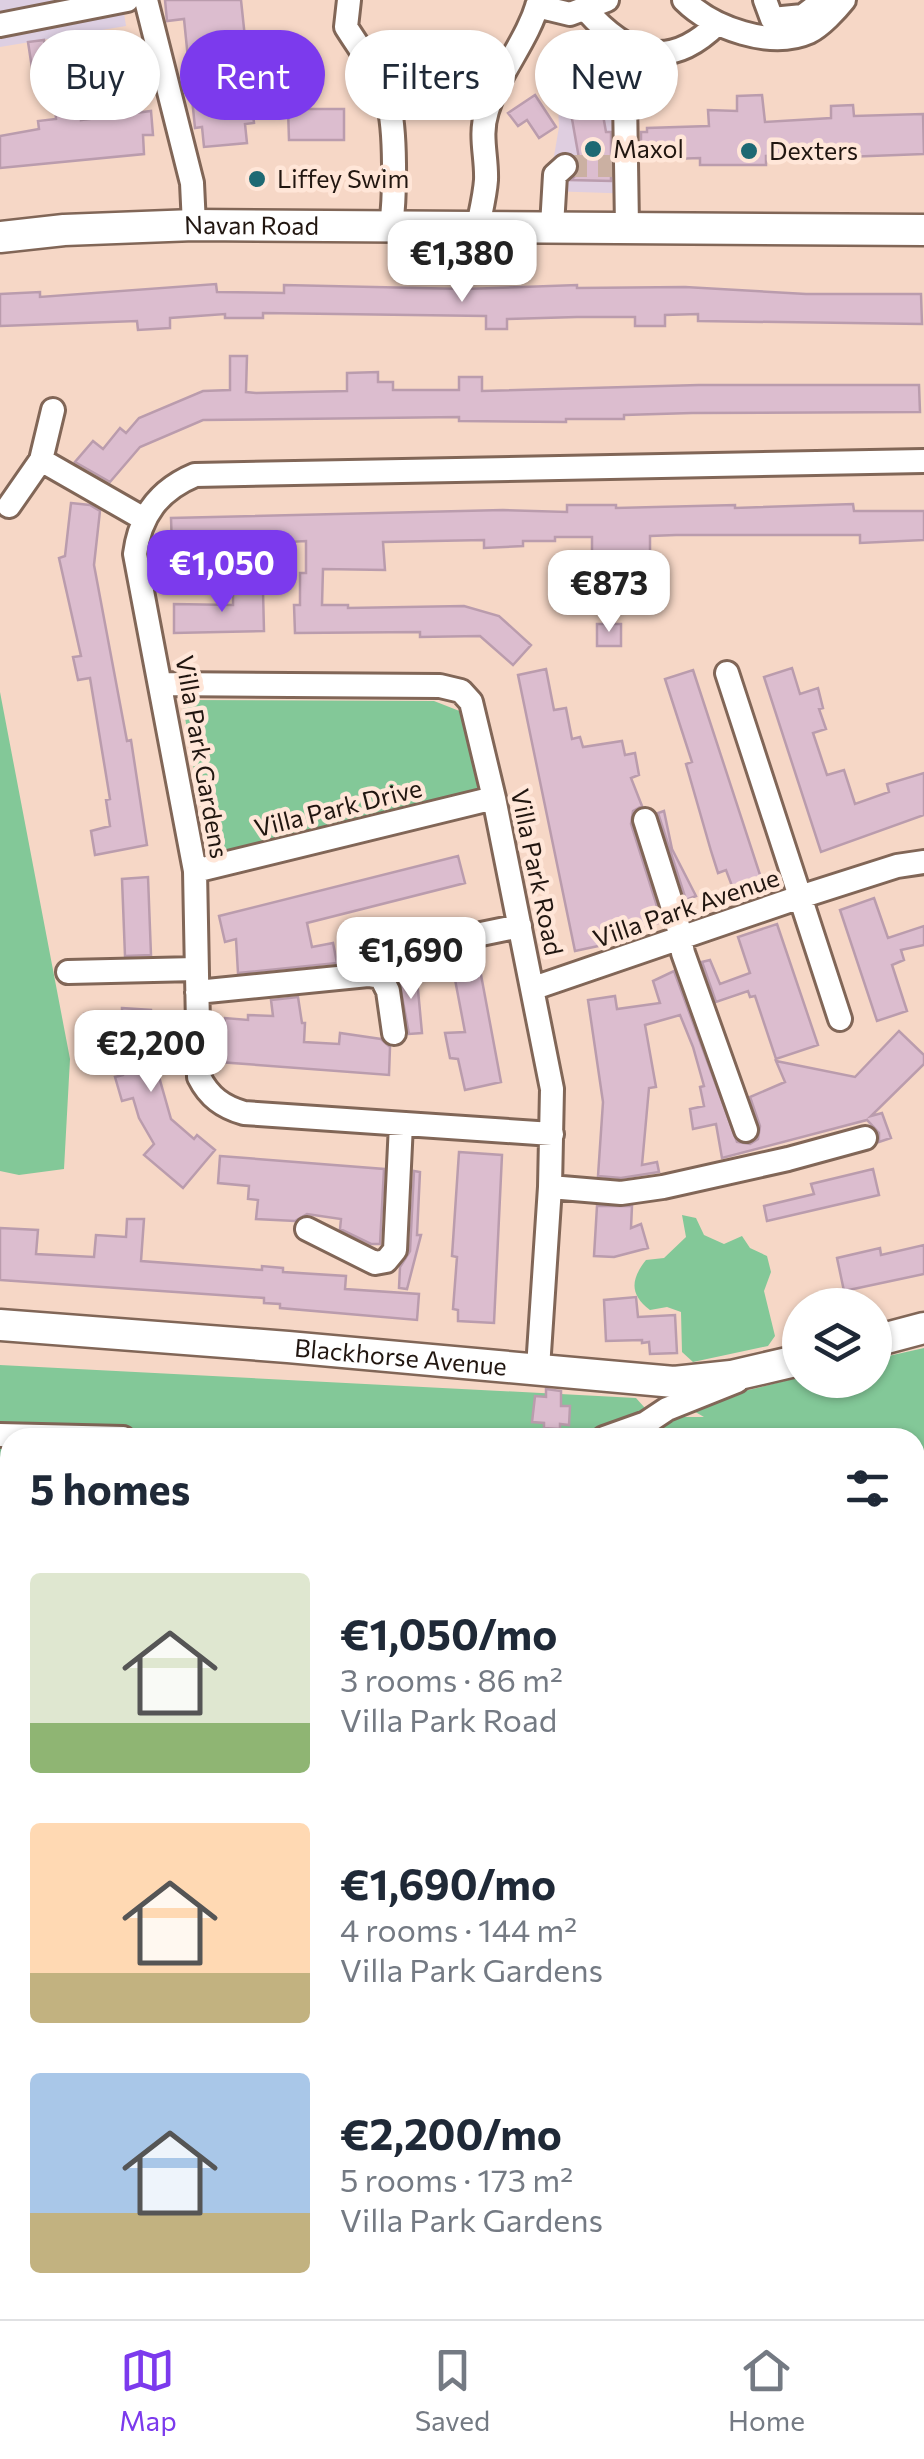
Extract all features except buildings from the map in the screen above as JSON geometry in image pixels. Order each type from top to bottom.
[{"type":"main road","name":"Navan Road","points":[[0,237],[64,230],[194,225],[924,230]]},
{"type":"main road","name":"Blackhorse Avenue","points":[[0,1325],[538,1368],[670,1396],[782,1364]]},
{"type":"main road","points":[[892,1336],[924,1328]]},
{"type":"street","points":[[0,25],[126,0]]},
{"type":"street","points":[[146,0],[192,182],[194,225]]},
{"type":"street","points":[[349,0],[346,27],[389,104],[395,195],[391,227]]},
{"type":"street","points":[[684,0],[717,24],[782,38],[811,32],[844,0]]},
{"type":"street","points":[[765,0],[772,19],[803,16],[824,0]]},
{"type":"street","points":[[478,226],[486,178],[481,144],[486,114],[498,79],[525,38],[538,3],[570,14],[596,5],[608,34],[645,52],[679,51],[717,24]]},
{"type":"street","points":[[624,120],[627,227]]},
{"type":"street","points":[[552,226],[555,174],[565,166]]},
{"type":"street","points":[[9,506],[41,460],[53,410]]},
{"type":"street","points":[[41,460],[144,519],[166,490],[195,475],[924,461]]},
{"type":"street","name":"Villa Park Gardens","points":[[144,519],[135,554],[196,871],[200,1078],[205,1089],[222,1105],[244,1112],[552,1134]]},
{"type":"street","name":"Villa Park Avenue","points":[[727,674],[840,1018]]},
{"type":"street","name":"Villa Park Road","points":[[162,684],[440,686],[461,691],[471,702],[552,1088],[538,1368]]},
{"type":"street","name":"Villa Park Drive","points":[[196,871],[494,798]]},
{"type":"street","points":[[645,820],[680,938],[746,1130]]},
{"type":"street","name":"Villa Park Avenue","points":[[534,988],[800,897],[897,866],[924,862]]},
{"type":"street","points":[[481,934],[520,926]]},
{"type":"street","points":[[381,978],[400,959],[430,946]]},
{"type":"street","points":[[68,972],[196,980],[368,975],[381,978],[388,990],[394,1033]]},
{"type":"street","points":[[307,1229],[375,1262],[386,1261],[395,1250],[400,1124]]},
{"type":"street","points":[[550,1187],[621,1193],[649,1189],[865,1138]]},
{"type":"street","points":[[632,1428],[646,1423],[670,1396]]},
{"type":"shaded area","points":[[0,0],[122,0],[126,26],[30,30],[30,42],[0,47]]},
{"type":"shaded area","points":[[559,120],[639,120],[638,194],[548,191]]},
{"type":"green space","points":[[0,692],[70,1059],[64,1169],[19,1175],[0,1171]]},
{"type":"green space","points":[[182,700],[434,701],[462,712],[482,795],[209,858]]},
{"type":"green space","points":[[682,1215],[696,1218],[704,1235],[724,1244],[742,1236],[750,1248],[767,1256],[771,1272],[764,1291],[775,1336],[768,1346],[693,1362],[682,1352],[681,1312],[667,1307],[650,1310],[638,1298],[635,1280],[646,1260],[664,1258],[686,1237]]},
{"type":"green space","points":[[924,1348],[924,1428],[0,1428],[0,1365],[636,1398],[653,1417],[704,1417],[692,1410],[707,1394],[782,1382],[782,1398],[892,1398],[892,1355]]},
{"type":"tunnel","points":[[565,166],[621,166]]},
{"type":"place","name":"Maxol","points":[[593,149]]},
{"type":"place","name":"Dexters","points":[[749,151]]},
{"type":"place","name":"Liffey Swim","points":[[257,179]]}]
